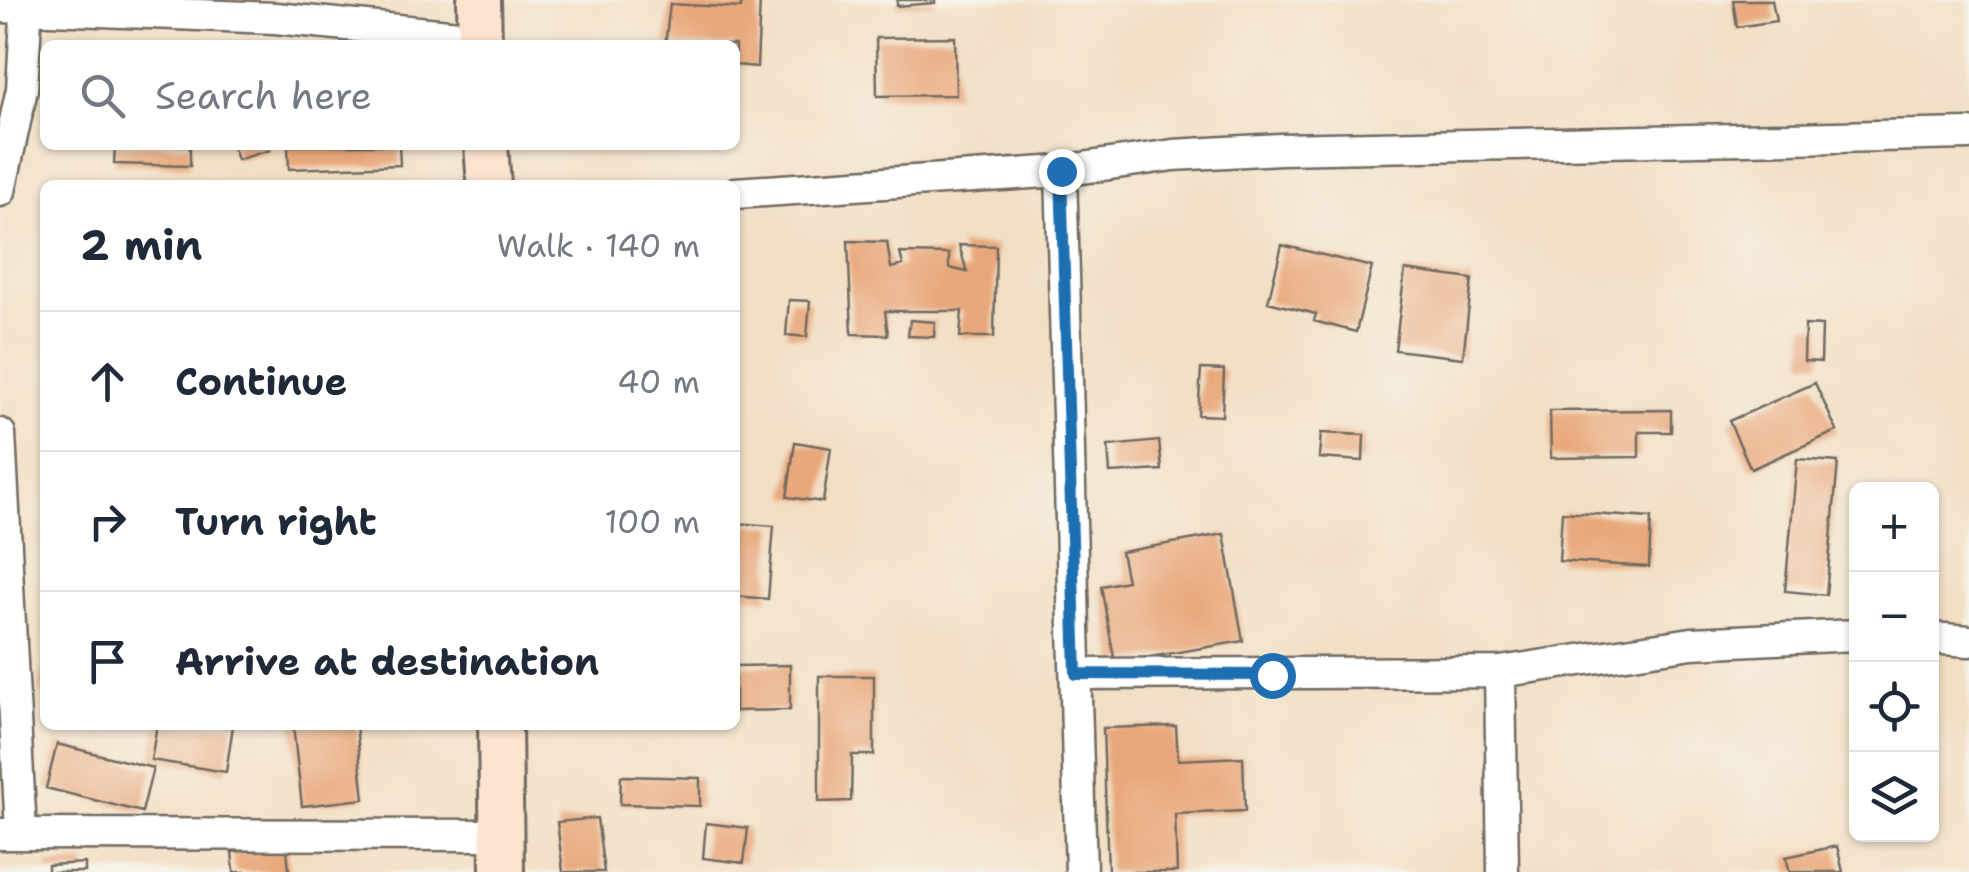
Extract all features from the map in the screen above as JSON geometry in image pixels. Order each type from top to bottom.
[{"type":"street","points":[[0,190],[22,89],[18,4],[479,28]]},
{"type":"street","points":[[740,193],[1061,171],[1173,155],[1280,149],[1969,134]]},
{"type":"street","points":[[486,150],[489,180]]},
{"type":"street","points":[[1061,171],[1081,872]]},
{"type":"street","points":[[0,434],[11,833],[502,854],[500,730]]},
{"type":"street","points":[[1076,674],[1500,672],[1692,644],[1849,636]]},
{"type":"street","points":[[1939,639],[1969,641]]},
{"type":"street","points":[[1500,672],[1503,872]]},
{"type":"building","points":[[742,0],[760,0],[757,67],[740,65],[740,40],[666,40],[670,4],[741,8]]},
{"type":"building","points":[[897,0],[935,0],[935,3],[897,6]]},
{"type":"building","points":[[1733,0],[1772,0],[1776,21],[1737,27]]},
{"type":"building","points":[[955,37],[956,95],[877,96],[876,38]]},
{"type":"building","points":[[115,150],[190,150],[190,166],[114,164]]},
{"type":"building","points":[[234,150],[270,150],[237,160]]},
{"type":"building","points":[[288,150],[399,150],[400,165],[289,169]]},
{"type":"building","points":[[848,241],[887,242],[891,268],[903,265],[900,253],[949,254],[949,268],[967,272],[959,245],[996,246],[994,337],[960,337],[962,311],[885,311],[888,335],[852,334]]},
{"type":"building","points":[[1282,245],[1372,267],[1356,332],[1314,321],[1316,314],[1268,302]]},
{"type":"building","points":[[1405,270],[1472,279],[1463,358],[1395,350]]},
{"type":"building","points":[[789,300],[810,301],[807,337],[786,335]]},
{"type":"building","points":[[910,320],[935,322],[934,337],[908,336]]},
{"type":"building","points":[[1805,325],[1822,326],[1821,362],[1804,361]]},
{"type":"building","points":[[1201,369],[1224,370],[1222,416],[1198,415]]},
{"type":"building","points":[[1815,383],[1837,431],[1751,469],[1729,421]]},
{"type":"building","points":[[1671,410],[1671,432],[1639,432],[1639,457],[1551,458],[1550,411]]},
{"type":"building","points":[[1321,433],[1364,435],[1363,461],[1319,458]]},
{"type":"building","points":[[1159,441],[1162,470],[1110,473],[1108,446]]},
{"type":"building","points":[[795,442],[831,448],[823,502],[787,497]]},
{"type":"building","points":[[1797,459],[1838,462],[1826,595],[1785,591]]},
{"type":"building","points":[[1562,512],[1651,518],[1649,567],[1559,561]]},
{"type":"building","points":[[740,523],[774,526],[768,599],[740,596]]},
{"type":"building","points":[[1224,534],[1243,641],[1115,663],[1101,586],[1127,581],[1121,552]]},
{"type":"building","points":[[790,665],[790,710],[740,711],[740,666]]},
{"type":"building","points":[[819,676],[874,676],[874,755],[852,755],[851,801],[819,802]]},
{"type":"building","points":[[1176,726],[1178,760],[1243,757],[1245,811],[1175,814],[1177,872],[1108,872],[1103,728]]},
{"type":"building","points":[[156,730],[232,730],[226,772],[151,760]]},
{"type":"building","points":[[294,730],[357,730],[364,799],[302,806]]},
{"type":"building","points":[[57,744],[153,768],[142,812],[46,788]]},
{"type":"building","points":[[621,776],[700,778],[700,806],[620,804]]},
{"type":"building","points":[[597,818],[604,872],[563,872],[557,822]]},
{"type":"building","points":[[706,823],[748,828],[744,863],[703,858]]},
{"type":"building","points":[[1837,846],[1843,872],[1790,872],[1786,857]]},
{"type":"building","points":[[287,847],[289,872],[234,872],[232,852]]},
{"type":"building","points":[[85,863],[85,872],[48,872],[48,865]]},
{"type":"route","points":[[1061,171],[1076,674],[1272,675]]}]
